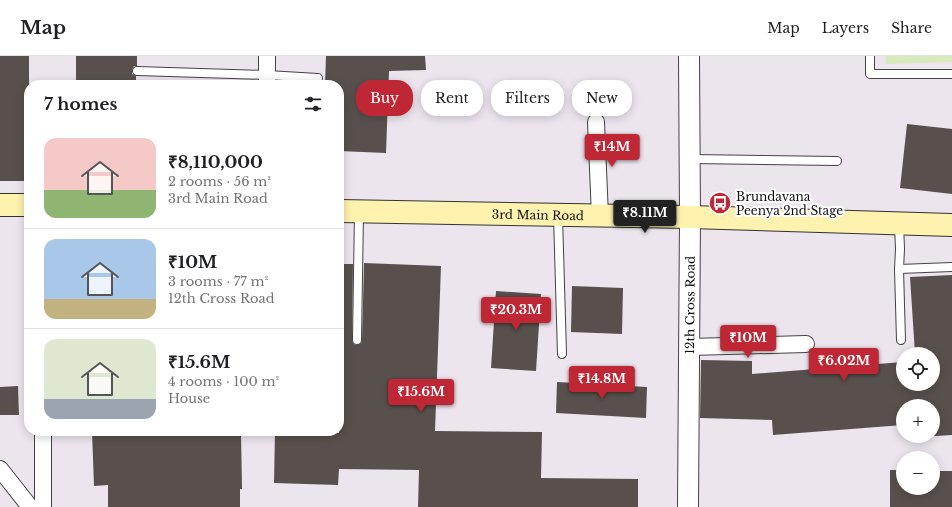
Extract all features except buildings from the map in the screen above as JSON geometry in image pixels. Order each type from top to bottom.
[{"type":"main road","points":[[0,205],[24,206]]},
{"type":"main road","name":"3rd Main Road","points":[[349,211],[952,225]]},
{"type":"street","points":[[267,56],[267,80]]},
{"type":"street","name":"12th Cross Road","points":[[688,56],[690,158],[688,507]]},
{"type":"street","points":[[596,122],[600,216]]},
{"type":"street","points":[[689,347],[806,344]]},
{"type":"street","points":[[43,436],[43,507]]},
{"type":"street","points":[[0,469],[30,507]]},
{"type":"lane","points":[[870,56],[870,74],[952,74]]},
{"type":"lane","points":[[137,71],[267,80],[318,78]]},
{"type":"lane","points":[[690,158],[837,161]]},
{"type":"lane","points":[[349,211],[357,340]]},
{"type":"lane","points":[[558,215],[562,354]]},
{"type":"lane","points":[[899,224],[901,340]]},
{"type":"lane","points":[[899,269],[952,267]]},
{"type":"shaded area","points":[[0,56],[952,56],[952,507],[0,507]]},
{"type":"green space","points":[[886,56],[952,56],[952,62],[886,64]]},
{"type":"place","name":"Brundavana Peenya 2nd Stage","points":[[720,203]]}]
